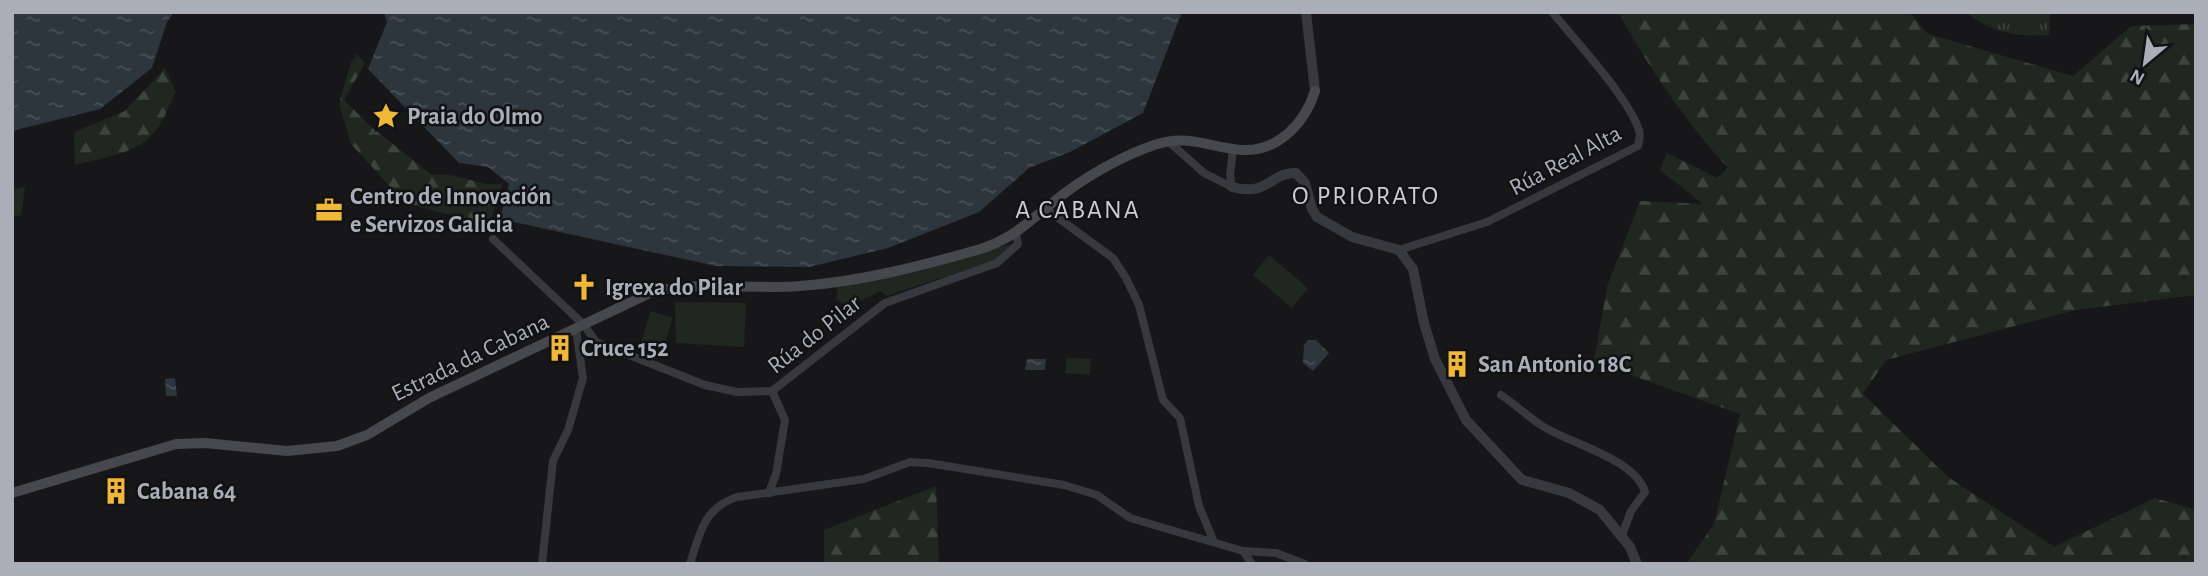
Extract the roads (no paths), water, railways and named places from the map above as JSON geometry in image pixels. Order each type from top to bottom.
[{"type":"main road","points":[[1168,141],[1200,141],[1233,149],[1265,146],[1288,134],[1301,120],[1315,90]]},
{"type":"main road","name":"Estrada da Cabana","points":[[12,493],[176,444],[205,443],[287,451],[337,446],[367,435],[429,398],[652,292],[670,287],[782,287],[843,281],[975,250],[1016,234],[1077,185],[1143,149],[1168,141]]},
{"type":"street","points":[[1306,12],[1316,78],[1315,90]]},
{"type":"street","name":"Rúa Real Alta","points":[[1399,250],[1486,222],[1638,146],[1641,134],[1634,118],[1600,70],[1552,12]]},
{"type":"street","points":[[1168,141],[1204,173],[1232,187],[1254,191],[1286,174],[1296,173],[1306,183],[1312,209],[1317,217],[1352,237],[1399,250],[1413,269],[1424,323],[1435,359],[1466,420],[1516,476],[1541,488],[1584,500],[1600,510],[1622,535],[1637,564]]},
{"type":"street","points":[[1232,187],[1233,149]]},
{"type":"street","points":[[1046,209],[1113,258],[1126,278],[1139,304],[1163,401],[1180,418],[1199,506],[1214,542]]},
{"type":"street","name":"Rúa do Pilar","points":[[493,239],[596,342],[705,385],[737,392],[772,391],[885,303],[997,263],[1018,244],[1016,234]]},
{"type":"street","points":[[542,564],[553,461],[568,430],[583,378],[580,327]]},
{"type":"street","points":[[769,493],[776,474],[785,420],[772,391]]},
{"type":"street","points":[[1501,395],[1542,426],[1601,453],[1641,484],[1645,492],[1631,511],[1622,535]]},
{"type":"street","points":[[690,564],[712,509],[737,497],[864,479],[910,462],[1064,485],[1097,495],[1130,518],[1181,536],[1243,551],[1276,553],[1305,564]]},
{"type":"street","points":[[1243,551],[1252,564]]},
{"type":"water","points":[[12,12],[174,12],[167,22],[152,68],[100,109],[12,131]]},
{"type":"water","points":[[384,12],[1182,12],[1143,113],[1070,152],[1029,168],[979,212],[888,248],[809,267],[716,266],[500,219],[509,184],[488,167],[459,163],[368,69],[387,22]]},
{"type":"water","points":[[1308,340],[1316,340],[1329,353],[1313,371],[1303,363],[1304,345]]},
{"type":"water","points":[[1027,359],[1046,359],[1045,370],[1025,370]]},
{"type":"water","points":[[175,378],[177,396],[166,396],[165,379]]},
{"type":"place","name":"Praia do Olmo","points":[[386,116]]},
{"type":"place","name":"Centro de Innovación e Servizos Galicia","points":[[329,210]]},
{"type":"place","name":"Igrexa do Pilar","points":[[584,287]]},
{"type":"place","name":"Cruce 152","points":[[560,348]]},
{"type":"place","name":"San Antonio 18C","points":[[1457,364]]},
{"type":"place","name":"Cabana 64","points":[[116,491]]},
{"type":"district","name":"O PRIORATO","points":[[1366,195]]},
{"type":"district","name":"A CABANA","points":[[1078,209]]}]
